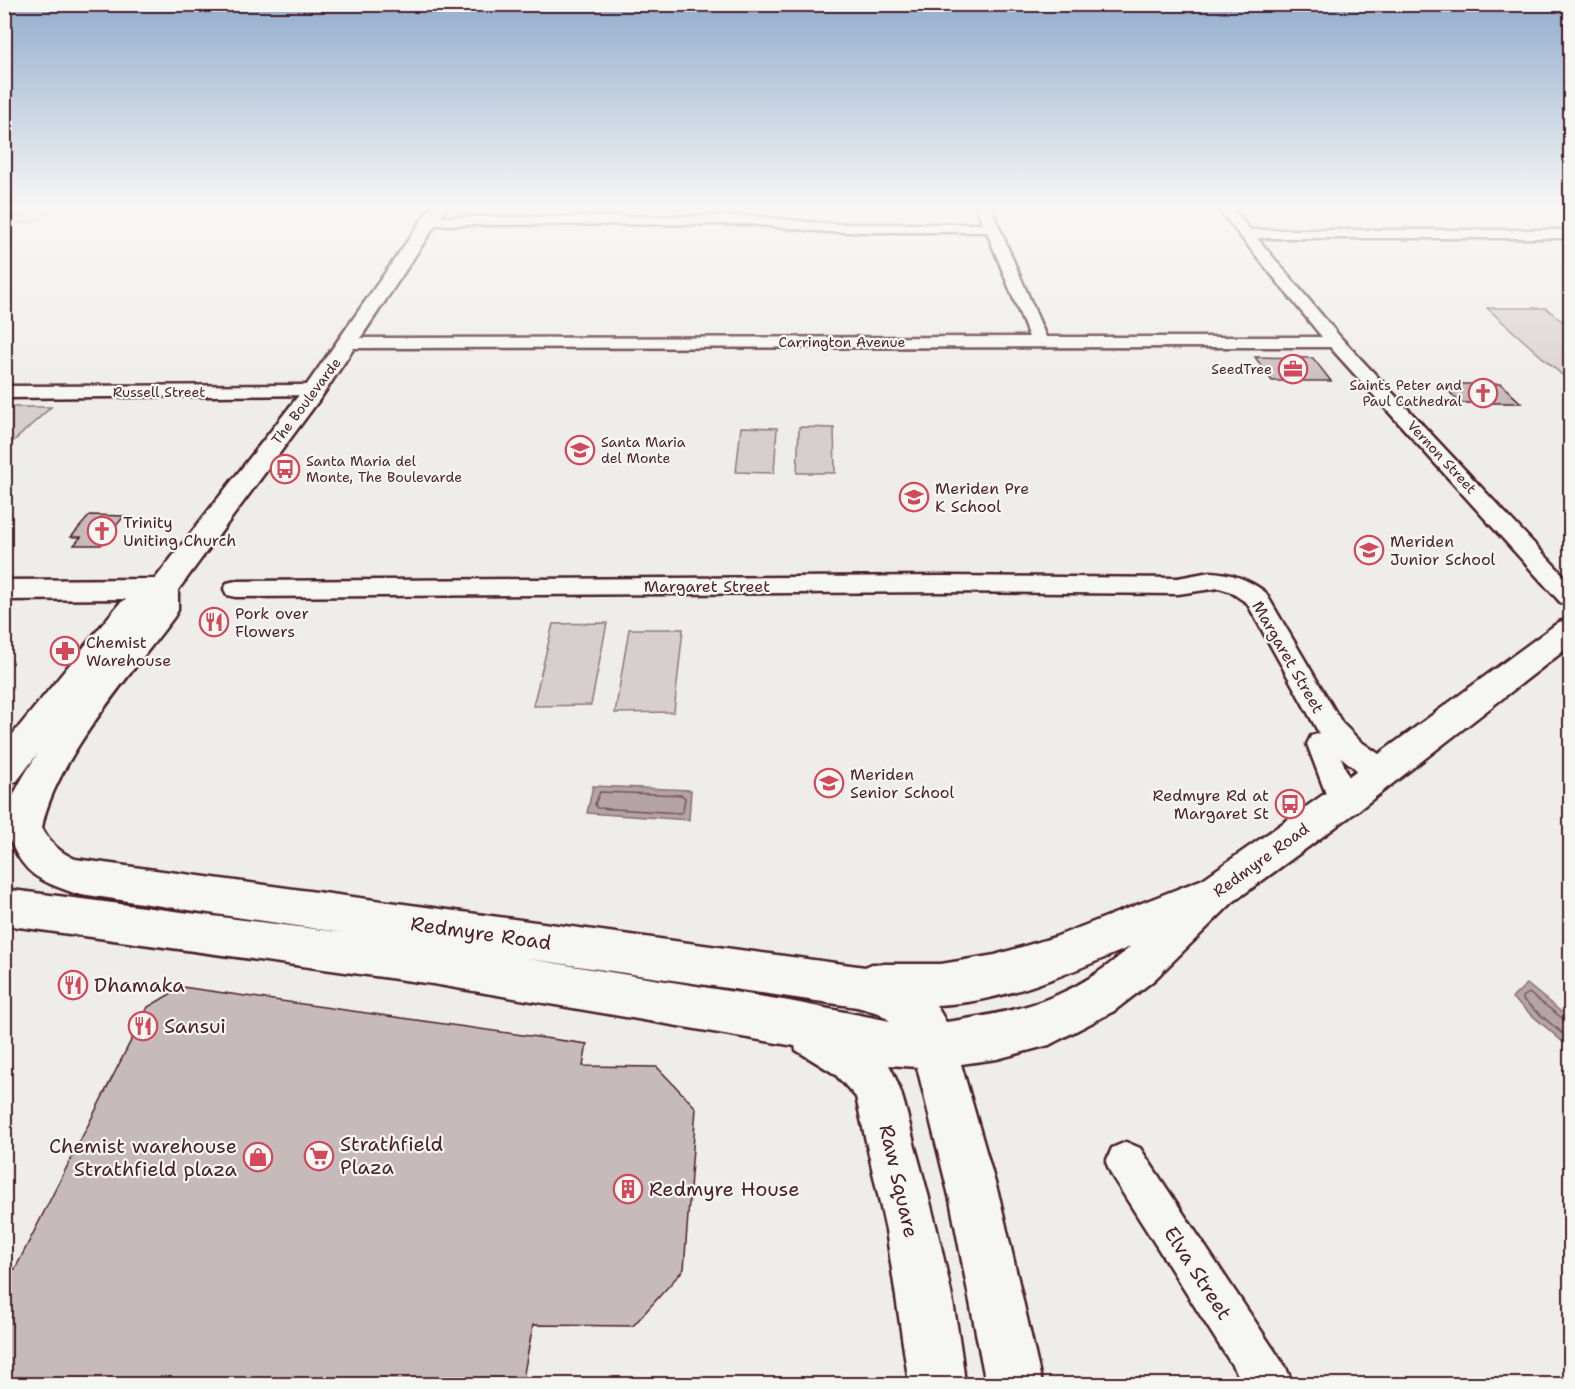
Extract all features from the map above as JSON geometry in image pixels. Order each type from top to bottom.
[{"type":"main road","name":"The Boulevarde","points":[[4,771],[130,611],[163,590],[314,391],[397,271]]},
{"type":"main road","points":[[4,590],[163,590]]},
{"type":"main road","name":"The Boulevarde","points":[[14,832],[21,791],[31,777],[52,759],[163,610],[163,590]]},
{"type":"main road","name":"Redmyre Road","points":[[875,1060],[934,1046],[997,1037],[1049,1023],[1099,996],[1139,966],[1219,889],[1364,785],[1570,630]]},
{"type":"main road","name":"Redmyre Road","points":[[14,832],[49,866],[74,876],[857,986],[886,993],[909,1005],[926,1027],[934,1046]]},
{"type":"main road","points":[[875,1060],[909,1005],[961,982],[1065,952],[1219,889]]},
{"type":"main road","name":"Raw Square","points":[[4,907],[433,964],[789,1023],[825,1041],[854,1062],[875,1060],[878,1096],[904,1198],[927,1311],[937,1384]]},
{"type":"main road","points":[[857,986],[961,982]]},
{"type":"main road","points":[[934,1046],[975,1200],[1014,1384]]},
{"type":"street","points":[[1011,271],[1040,342]]},
{"type":"street","name":"Vernon Street","points":[[1278,271],[1335,342],[1570,597]]},
{"type":"street","name":"Carrington Avenue","points":[[349,343],[1335,342]]},
{"type":"street","name":"Russell Street","points":[[4,392],[314,391]]},
{"type":"street","name":"Margaret Street","points":[[1178,586],[1196,581],[1223,580],[1242,587],[1256,598],[1332,731],[1350,749],[1364,785]]},
{"type":"street","name":"Margaret Street","points":[[236,589],[1178,586],[1223,594],[1242,605],[1311,730],[1364,785]]},
{"type":"street","name":"Elva Street","points":[[1126,1162],[1270,1384]]},
{"type":"shaded area","points":[[1487,308],[1546,308],[1570,328],[1570,382]]},
{"type":"shaded area","points":[[5,407],[51,407],[5,449]]},
{"type":"shaded area","points":[[741,427],[777,428],[774,473],[736,472]]},
{"type":"shaded area","points":[[799,427],[834,428],[835,473],[797,473]]},
{"type":"shaded area","points":[[607,623],[591,705],[533,706],[553,624]]},
{"type":"shaded area","points":[[629,629],[683,629],[674,712],[615,713]]},
{"type":"water","points":[[593,786],[691,790],[689,820],[587,813]]},
{"type":"water","points":[[1527,984],[1570,1019],[1570,1048],[1512,998]]},
{"type":"building","name":"SeedTree","points":[[1255,357],[1313,358],[1331,381],[1272,381]]},
{"type":"building","name":"Saints Peter and Paul Cathedral","points":[[1442,384],[1501,384],[1521,403],[1460,403]]},
{"type":"building","name":"Trinity Uniting Church","points":[[90,515],[124,516],[101,545],[74,545],[81,537],[71,537]]},
{"type":"building","name":"Strathfield Plaza","points":[[182,987],[587,1044],[583,1066],[657,1067],[696,1108],[684,1269],[633,1326],[533,1325],[522,1384],[4,1384],[4,1269],[15,1269],[148,1007]]},
{"type":"place","name":"SeedTree","points":[[1293,369]]},
{"type":"place","name":"Saints Peter and Paul Cathedral","points":[[1483,393]]},
{"type":"place","name":"Santa Maria del Monte","points":[[580,450]]},
{"type":"place","name":"Santa Maria del Monte, The Boulevarde","points":[[285,469]]},
{"type":"place","name":"Meriden Pre K School","points":[[914,497]]},
{"type":"place","name":"Trinity Uniting Church","points":[[102,531]]},
{"type":"place","name":"Meriden Junior School","points":[[1369,550]]},
{"type":"place","name":"Pork over Flowers","points":[[214,622]]},
{"type":"place","name":"Chemist Warehouse","points":[[65,651]]},
{"type":"place","name":"Meriden Senior School","points":[[829,783]]},
{"type":"place","name":"Redmyre Rd at Margaret St","points":[[1290,804]]},
{"type":"place","name":"Dhamaka","points":[[73,985]]},
{"type":"place","name":"Sansui","points":[[143,1026]]},
{"type":"place","name":"Strathfield Plaza","points":[[319,1156]]},
{"type":"place","name":"Chemist warehouse Strathfield plaza","points":[[258,1157]]},
{"type":"place","name":"Redmyre House","points":[[628,1189]]}]
